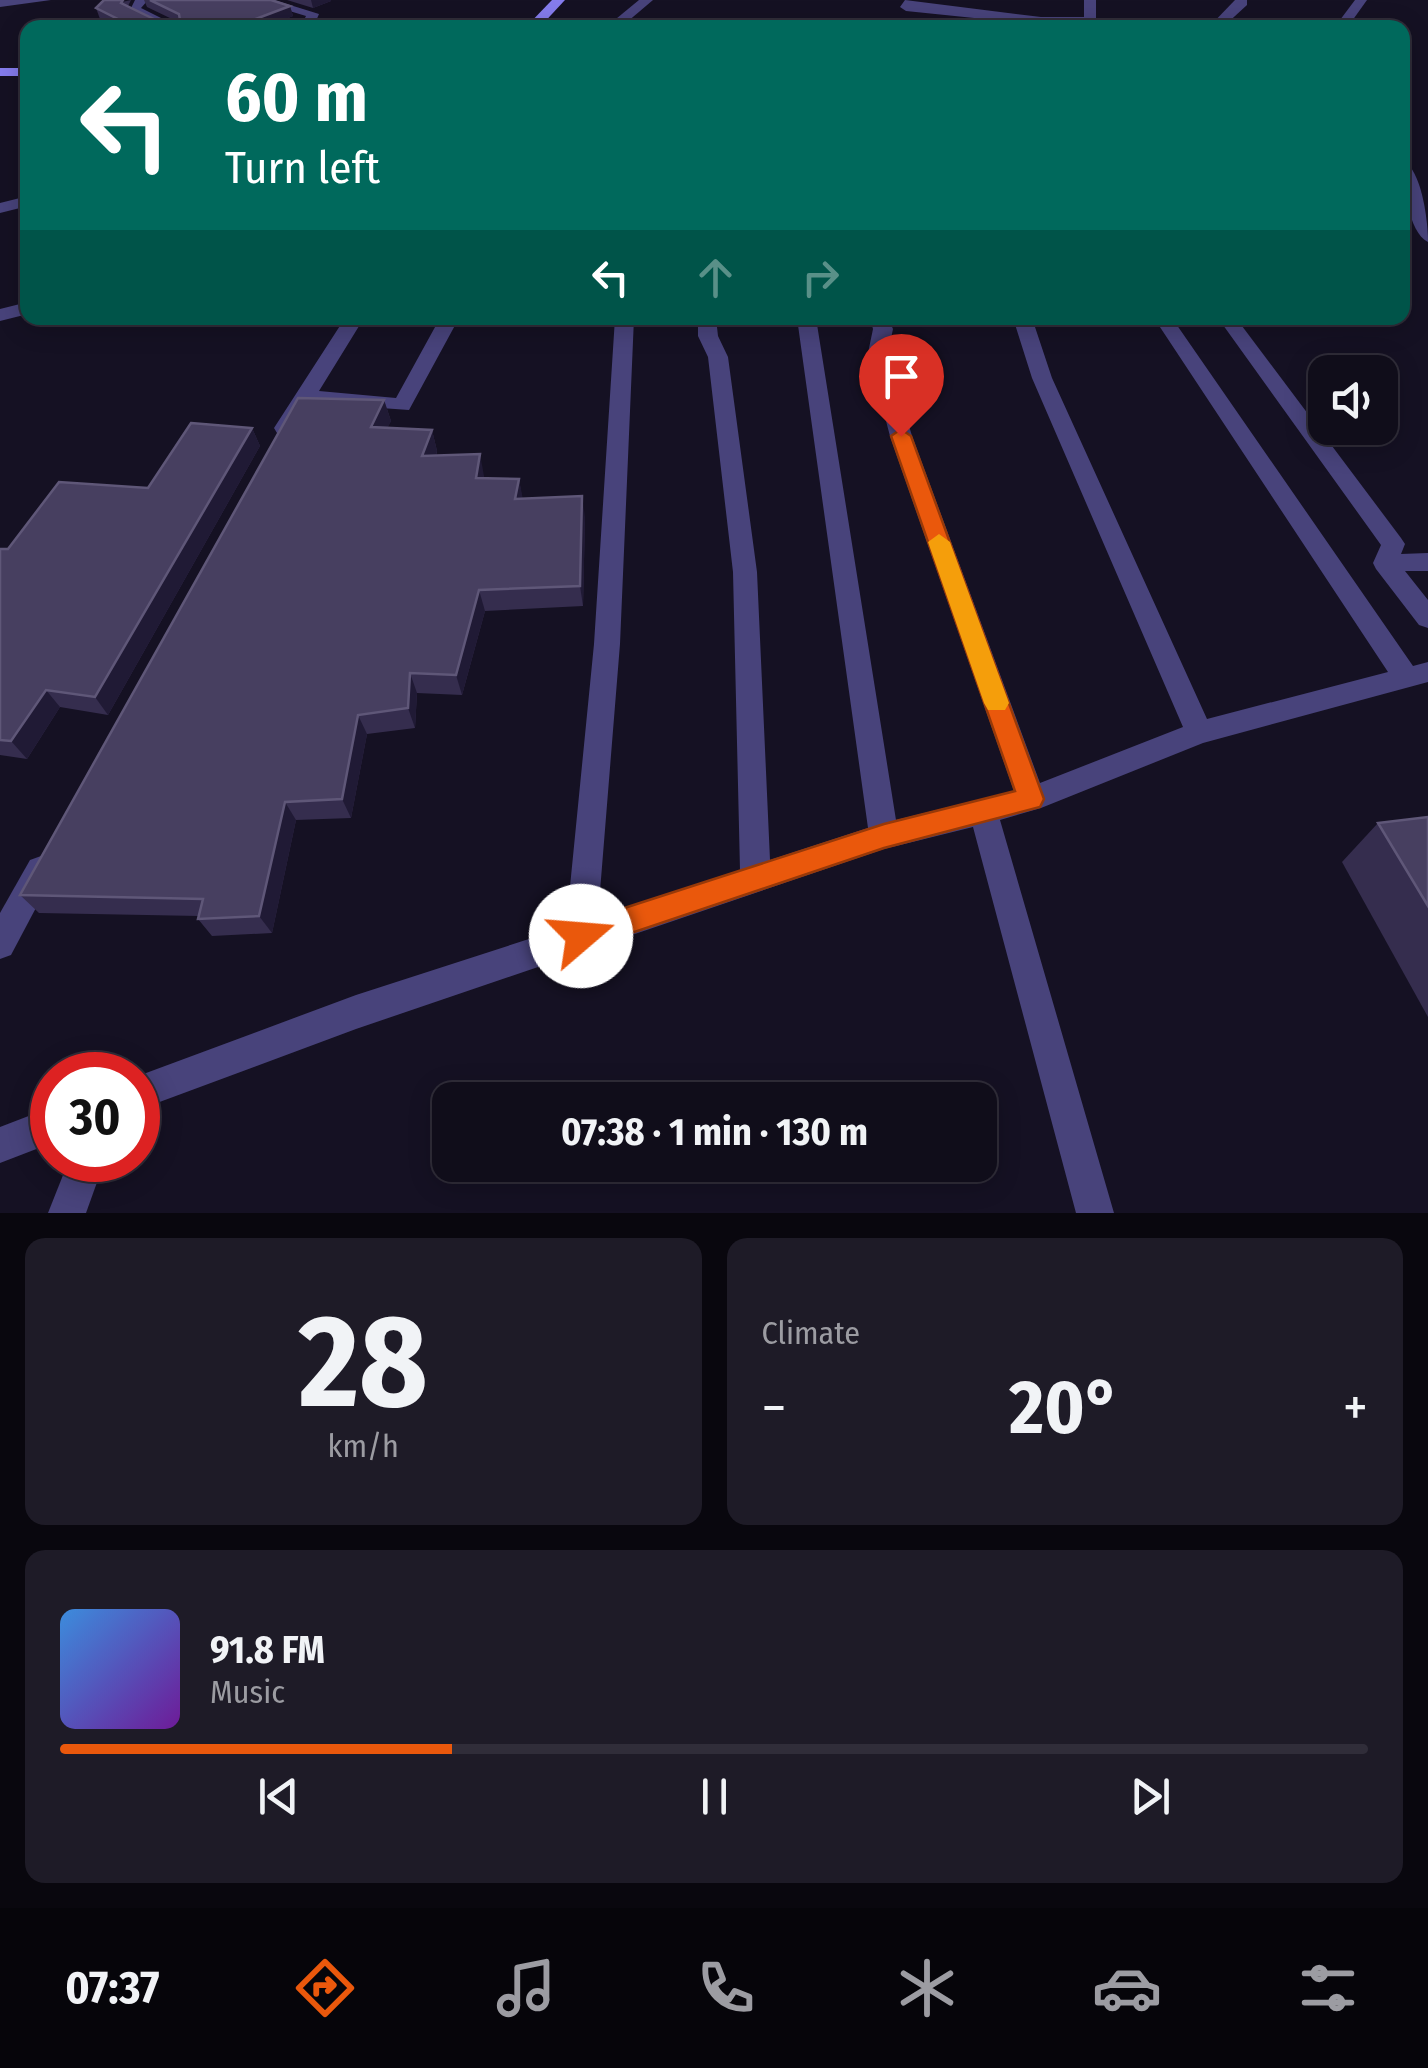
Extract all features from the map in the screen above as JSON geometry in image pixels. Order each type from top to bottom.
[{"type":"main road","points":[[539,20],[559,0]]},
{"type":"street","points":[[0,3],[45,0]]},
{"type":"street","points":[[142,0],[133,8],[158,20]]},
{"type":"street","points":[[258,0],[313,14],[310,20]]},
{"type":"street","points":[[622,20],[648,0]]},
{"type":"street","points":[[911,0],[906,8],[1032,20]]},
{"type":"street","points":[[1223,20],[1241,5],[1241,0]]},
{"type":"street","points":[[1410,186],[1428,237]]},
{"type":"street","points":[[269,458],[349,325]]},
{"type":"street","points":[[303,396],[402,405],[445,325]]},
{"type":"street","points":[[581,936],[607,644],[624,325]]},
{"type":"street","points":[[707,325],[718,357],[745,572],[756,880]]},
{"type":"street","points":[[807,325],[884,836]]},
{"type":"street","points":[[881,325],[878,353],[901,436],[1031,799]]},
{"type":"street","points":[[1024,325],[1042,378],[1199,733]]},
{"type":"street","points":[[160,1085],[356,1012],[884,836],[1031,799],[1199,733],[1417,674],[1168,325]]},
{"type":"street","points":[[1232,325],[1393,544],[1385,564]]},
{"type":"street","points":[[1385,564],[1428,562]]},
{"type":"street","points":[[1385,564],[1428,618]]},
{"type":"street","points":[[983,810],[1095,1213]]},
{"type":"street","points":[[0,944],[56,843]]},
{"type":"street","points":[[0,1145],[30,1133]]},
{"type":"street","points":[[67,1213],[79,1182]]},
{"type":"building","points":[[104,0],[123,0],[121,3],[156,20],[120,20],[96,8]]},
{"type":"building","points":[[150,0],[271,0],[290,6],[253,20],[180,20],[179,14]]},
{"type":"building","points":[[298,398],[384,400],[371,427],[432,430],[422,456],[480,454],[476,478],[519,479],[515,499],[582,496],[580,586],[479,590],[456,675],[410,673],[408,708],[358,715],[342,799],[285,802],[259,916],[198,919],[203,899],[20,895]]},
{"type":"building","points":[[191,423],[252,428],[95,697],[46,690],[11,741],[0,740],[0,549],[8,549],[59,482],[148,488]]},
{"type":"building","points":[[1428,817],[1428,906],[1378,823]]},
{"type":"slow traffic","points":[[939,542],[997,703]]},
{"type":"route","points":[[581,936],[884,836],[1031,799],[901,436]]}]
